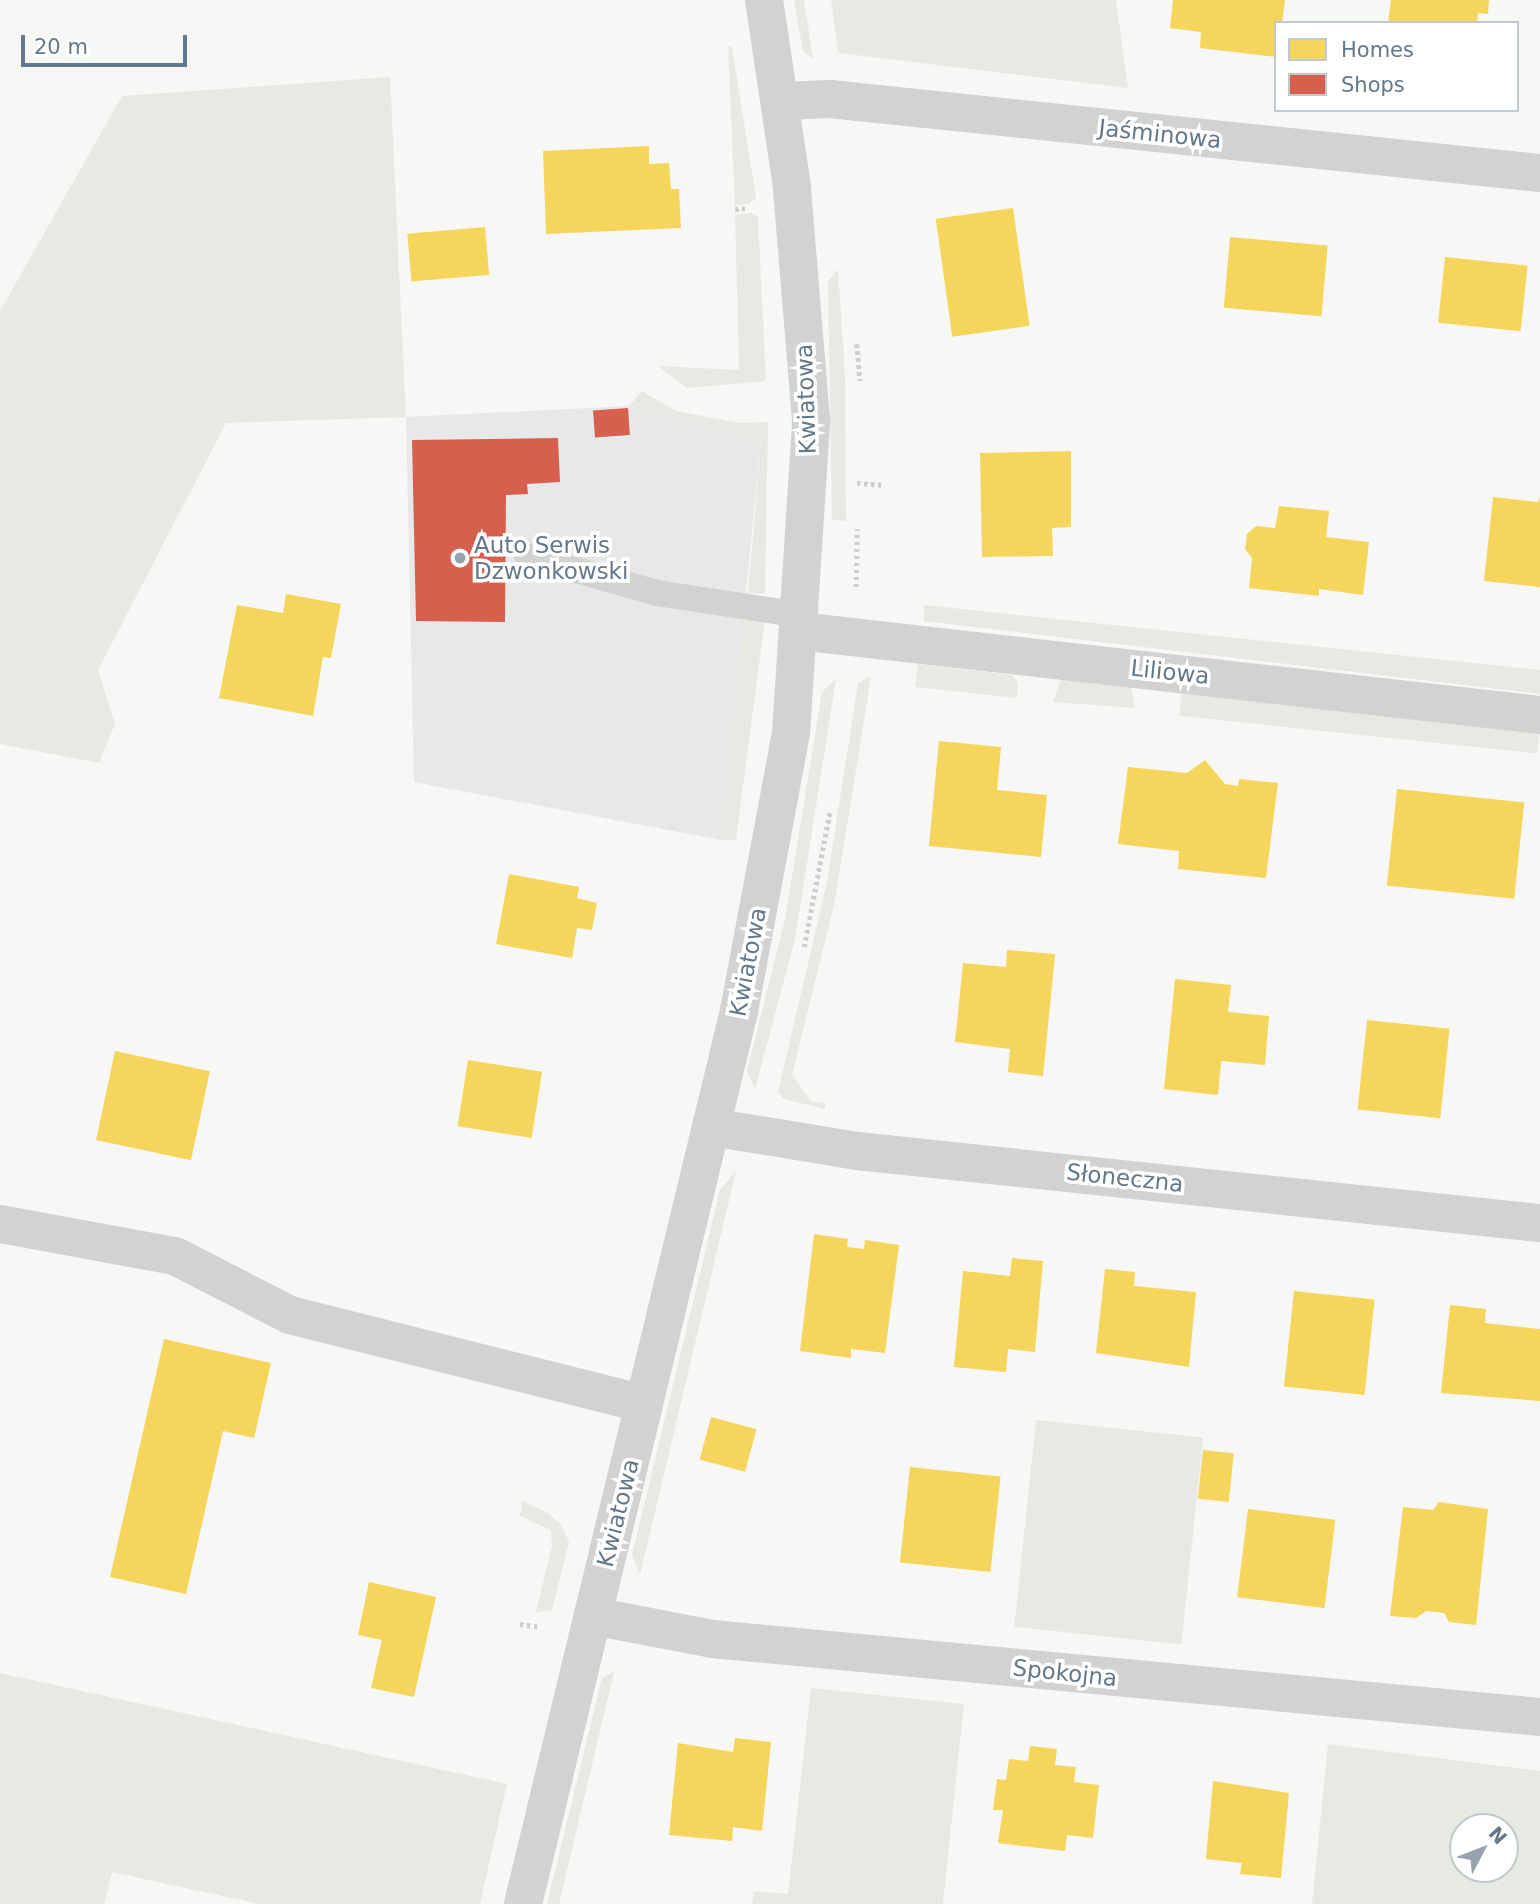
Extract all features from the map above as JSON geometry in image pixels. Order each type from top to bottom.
[{"type":"street","name":"Kwiatowa","points":[[523,1904],[739,1011],[791,733],[811,420],[780,101],[764,0]]},
{"type":"street","name":"Jaśminowa","points":[[780,101],[830,99],[1540,173]]},
{"type":"street","name":"Liliowa","points":[[800,623],[1540,715]]},
{"type":"street","name":"Słoneczna","points":[[711,1127],[857,1151],[1540,1223]]},
{"type":"street","points":[[0,1224],[176,1256],[290,1315],[644,1404]]},
{"type":"street","name":"Spokojna","points":[[593,1616],[712,1639],[1540,1717]]},
{"type":"lane","points":[[527,556],[657,593],[800,623]]},
{"type":"path","points":[[858,483],[884,485]]},
{"type":"shaded area","points":[[794,0],[804,0],[813,59],[803,51]]},
{"type":"shaded area","points":[[831,0],[1116,0],[1128,88],[838,53]]},
{"type":"shaded area","points":[[728,46],[732,47],[756,198],[749,204],[735,205]]},
{"type":"shaded area","points":[[390,77],[406,417],[226,423],[98,670],[115,724],[99,763],[0,744],[0,311],[122,96]]},
{"type":"shaded area","points":[[752,213],[758,217],[766,381],[687,388],[658,366],[739,370],[735,215]]},
{"type":"shaded area","points":[[838,269],[845,376],[846,521],[832,520],[828,281]]},
{"type":"shaded area","points":[[642,391],[676,411],[739,423],[768,422],[765,594],[748,593],[761,442],[629,406]]},
{"type":"shaded area","points":[[629,406],[761,442],[721,840],[414,782],[406,417]]},
{"type":"shaded area","points":[[924,605],[1540,670],[1540,694],[924,621]]},
{"type":"shaded area","points":[[743,618],[765,619],[736,840],[721,840]]},
{"type":"shaded area","points":[[918,664],[1012,675],[1018,683],[1017,698],[915,687]]},
{"type":"shaded area","points":[[871,677],[835,900],[792,1075],[812,1102],[826,1103],[825,1109],[784,1099],[778,1092],[827,882],[858,683]]},
{"type":"shaded area","points":[[836,679],[795,939],[755,1089],[747,1071],[785,919],[822,692]]},
{"type":"shaded area","points":[[1061,679],[1131,686],[1135,708],[1053,702]]},
{"type":"shaded area","points":[[1182,689],[1540,727],[1537,753],[1179,716]]},
{"type":"shaded area","points":[[736,1171],[640,1575],[632,1555],[720,1190]]},
{"type":"shaded area","points":[[1036,1420],[1203,1438],[1181,1644],[1014,1627]]},
{"type":"shaded area","points":[[522,1501],[548,1513],[562,1526],[569,1542],[552,1610],[536,1612],[552,1546],[551,1530],[520,1516]]},
{"type":"shaded area","points":[[614,1672],[559,1904],[547,1904],[602,1678]]},
{"type":"shaded area","points":[[0,1673],[507,1784],[480,1904],[259,1904],[112,1872],[104,1904],[0,1904]]},
{"type":"shaded area","points":[[811,1688],[964,1704],[943,1904],[752,1904],[754,1891],[788,1894]]},
{"type":"shaded area","points":[[1328,1744],[1540,1771],[1540,1904],[1312,1904]]},
{"type":"building: Homes","points":[[1173,0],[1285,0],[1282,21],[1274,21],[1274,57],[1200,48],[1201,32],[1170,28]]},
{"type":"building: Homes","points":[[1391,0],[1489,0],[1488,14],[1478,13],[1477,21],[1388,21]]},
{"type":"building: Homes","points":[[649,146],[649,164],[669,163],[671,189],[679,189],[681,228],[546,234],[543,151]]},
{"type":"building: Homes","points":[[1013,208],[1030,326],[952,337],[936,219]]},
{"type":"building: Homes","points":[[485,227],[489,275],[411,282],[407,234]]},
{"type":"building: Homes","points":[[1230,237],[1328,246],[1321,316],[1224,308]]},
{"type":"building: Homes","points":[[1445,257],[1528,266],[1521,331],[1438,323]]},
{"type":"building: Homes","points":[[1071,451],[1071,527],[1052,528],[1053,556],[982,557],[980,453]]},
{"type":"building: Homes","points":[[1493,497],[1538,502],[1540,497],[1540,587],[1484,581]]},
{"type":"building: Homes","points":[[1279,506],[1329,511],[1326,537],[1369,542],[1363,595],[1319,589],[1319,596],[1249,588],[1252,558],[1245,549],[1247,534],[1256,526],[1275,528]]},
{"type":"building: Homes","points":[[286,594],[341,604],[331,658],[323,657],[313,716],[219,698],[237,605],[283,613]]},
{"type":"building: Homes","points":[[939,741],[1001,747],[997,790],[1047,795],[1041,857],[929,846]]},
{"type":"building: Homes","points":[[1205,760],[1225,784],[1238,786],[1239,779],[1278,783],[1266,878],[1178,869],[1179,851],[1118,844],[1128,767],[1187,773]]},
{"type":"building: Homes","points":[[1397,789],[1524,802],[1514,899],[1387,885]]},
{"type":"building: Homes","points":[[509,874],[579,887],[577,898],[597,903],[592,930],[577,928],[572,958],[496,944]]},
{"type":"building: Homes","points":[[1007,950],[1055,954],[1043,1076],[1008,1072],[1010,1049],[955,1042],[963,963],[1006,967]]},
{"type":"building: Homes","points":[[1175,979],[1231,985],[1228,1012],[1269,1016],[1265,1065],[1221,1061],[1218,1095],[1164,1089]]},
{"type":"building: Homes","points":[[1367,1020],[1450,1029],[1440,1118],[1358,1110]]},
{"type":"building: Homes","points":[[115,1051],[210,1071],[191,1160],[96,1140]]},
{"type":"building: Homes","points":[[468,1060],[542,1072],[532,1138],[458,1126]]},
{"type":"building: Homes","points":[[814,1234],[848,1239],[847,1247],[864,1249],[865,1240],[899,1245],[885,1353],[851,1349],[851,1358],[800,1351]]},
{"type":"building: Homes","points":[[1012,1258],[1043,1261],[1035,1352],[1008,1349],[1006,1372],[954,1367],[963,1271],[1010,1276]]},
{"type":"building: Homes","points":[[1105,1269],[1135,1272],[1134,1286],[1196,1292],[1189,1367],[1096,1353]]},
{"type":"building: Homes","points":[[1294,1291],[1375,1299],[1365,1395],[1284,1386]]},
{"type":"building: Homes","points":[[1450,1305],[1486,1309],[1485,1323],[1540,1329],[1540,1401],[1441,1393]]},
{"type":"building: Homes","points":[[164,1339],[271,1363],[254,1438],[223,1431],[186,1594],[110,1577]]},
{"type":"building: Homes","points":[[711,1417],[756,1429],[745,1472],[700,1460]]},
{"type":"building: Homes","points":[[1203,1450],[1234,1453],[1229,1502],[1198,1499]]},
{"type":"building: Homes","points":[[910,1467],[1001,1477],[990,1572],[900,1562]]},
{"type":"building: Homes","points":[[1439,1502],[1488,1509],[1476,1625],[1449,1622],[1444,1613],[1426,1611],[1416,1618],[1390,1616],[1403,1507],[1433,1510]]},
{"type":"building: Homes","points":[[1248,1509],[1335,1520],[1324,1608],[1237,1597]]},
{"type":"building: Homes","points":[[369,1582],[436,1597],[414,1697],[371,1688],[382,1640],[358,1635]]},
{"type":"building: Homes","points":[[735,1738],[771,1742],[762,1831],[733,1827],[732,1841],[669,1835],[678,1743],[733,1752]]},
{"type":"building: Homes","points":[[1030,1746],[1057,1749],[1055,1765],[1076,1767],[1074,1782],[1099,1785],[1093,1838],[1067,1835],[1065,1851],[998,1843],[1003,1810],[993,1810],[997,1779],[1006,1780],[1009,1759],[1028,1761]]},
{"type":"building: Homes","points":[[1213,1781],[1289,1793],[1281,1878],[1240,1874],[1242,1863],[1206,1859]]},
{"type":"building: Shops","points":[[628,408],[630,435],[595,437],[593,410]]},
{"type":"building: Shops","name":"Auto Serwis Dzwonkowski","points":[[558,438],[560,482],[527,484],[528,494],[506,495],[505,622],[416,621],[412,440]]},
{"type":"place","name":"Auto Serwis Dzwonkowski","points":[[460,558]]}]
